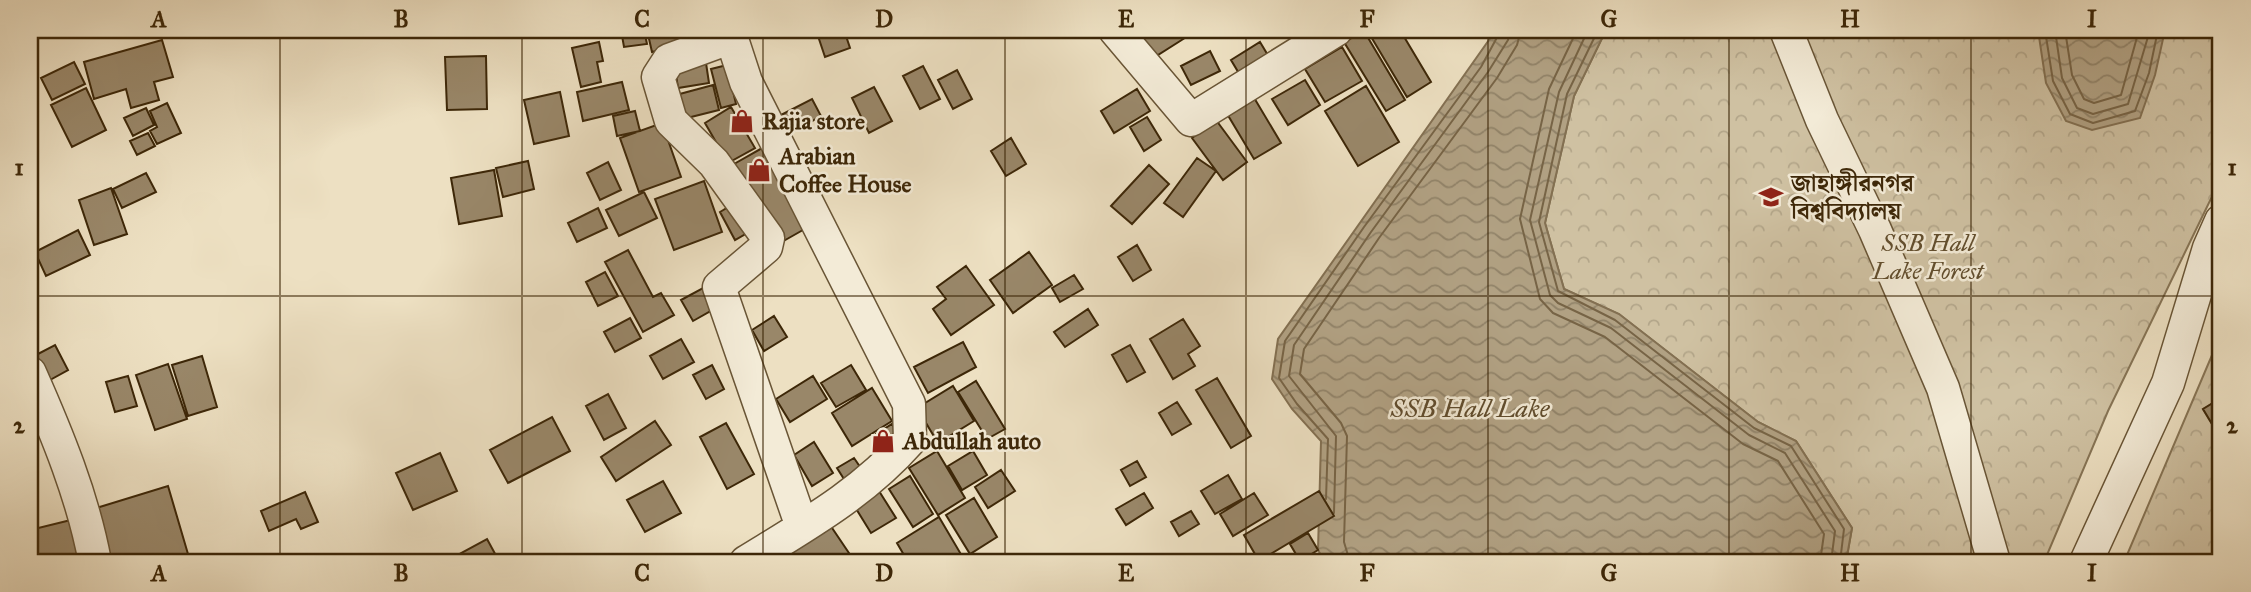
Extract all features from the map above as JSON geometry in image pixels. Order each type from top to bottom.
[{"type":"street","points":[[1115,30],[1191,120],[1336,30]]},
{"type":"street","points":[[1786,30],[1822,120],[1875,230],[1943,388],[1994,562]]},
{"type":"street","points":[[746,562],[849,499],[882,472],[911,440],[909,404],[747,82],[731,34],[668,60],[658,76],[671,121],[714,163],[768,238],[766,247],[719,287],[802,527]]},
{"type":"street","points":[[2086,562],[2168,383],[2209,248],[2221,221]]},
{"type":"street","points":[[30,373],[58,438],[89,532],[95,562]]},
{"type":"green space","name":"SSB Hall Lake Forest","points":[[1606,30],[2221,30],[2221,178],[2108,411],[2044,562],[1846,562],[1852,528],[1796,441],[1758,422],[1619,314],[1564,289],[1545,223],[1574,96]]},
{"type":"green space","points":[[2221,334],[2221,398],[2203,409],[2221,439],[2221,562],[2124,562]]},
{"type":"water","name":"SSB Hall Lake","points":[[1496,30],[1606,30],[1574,96],[1545,223],[1564,289],[1619,314],[1758,422],[1796,441],[1852,528],[1846,562],[1325,562],[1318,550],[1321,441],[1292,409],[1272,379],[1278,339]]},
{"type":"water","points":[[2038,30],[2165,30],[2155,75],[2140,118],[2092,130],[2066,121],[2046,83]]},
{"type":"building","points":[[621,30],[644,30],[647,44],[624,47]]},
{"type":"building","points":[[647,30],[687,30],[690,43],[652,52]]},
{"type":"building","points":[[816,30],[844,30],[850,48],[825,57]]},
{"type":"building","points":[[1142,30],[1185,30],[1188,36],[1150,60],[1135,35]]},
{"type":"building","points":[[1367,30],[1400,30],[1431,82],[1407,97]]},
{"type":"building","points":[[1364,31],[1405,100],[1386,111],[1344,42]]},
{"type":"building","points":[[162,40],[173,77],[154,82],[159,100],[131,108],[126,89],[94,99],[84,62]]},
{"type":"building","points":[[599,42],[603,61],[597,62],[601,82],[581,87],[572,48]]},
{"type":"building","points":[[1260,42],[1272,62],[1243,80],[1231,60]]},
{"type":"building","points":[[1342,47],[1362,81],[1325,102],[1305,69]]},
{"type":"building","points":[[1210,51],[1220,71],[1191,85],[1181,66]]},
{"type":"building","points":[[486,56],[487,109],[447,110],[445,57]]},
{"type":"building","points":[[74,62],[85,84],[52,100],[41,78]]},
{"type":"building","points":[[706,63],[709,83],[678,88],[675,68]]},
{"type":"building","points":[[727,65],[736,104],[721,108],[711,69]]},
{"type":"building","points":[[923,66],[940,99],[920,109],[903,76]]},
{"type":"building","points":[[957,70],[972,99],[953,109],[938,80]]},
{"type":"building","points":[[1305,80],[1320,105],[1288,125],[1272,99]]},
{"type":"building","points":[[622,82],[629,110],[583,121],[577,92]]},
{"type":"building","points":[[713,85],[719,110],[683,119],[676,95]]},
{"type":"building","points":[[1366,86],[1399,142],[1358,166],[1325,111]]},
{"type":"building","points":[[874,87],[892,121],[869,133],[852,98]]},
{"type":"building","points":[[86,88],[106,130],[72,147],[51,105]]},
{"type":"building","points":[[1137,89],[1150,111],[1114,133],[1101,111]]},
{"type":"building","points":[[560,92],[569,136],[534,144],[524,100]]},
{"type":"building","points":[[1253,96],[1281,143],[1254,159],[1226,112]]},
{"type":"building","points":[[812,99],[821,116],[789,134],[779,116]]},
{"type":"building","points":[[167,103],[181,133],[157,144],[150,131],[157,127],[150,111]]},
{"type":"building","points":[[731,107],[755,148],[728,163],[705,123]]},
{"type":"building","points":[[146,108],[154,125],[133,136],[124,118]]},
{"type":"building","points":[[635,111],[640,131],[617,136],[613,116]]},
{"type":"building","points":[[1147,117],[1161,140],[1144,151],[1130,127]]},
{"type":"building","points":[[1216,120],[1247,162],[1223,180],[1192,138]]},
{"type":"building","points":[[662,123],[681,177],[639,192],[620,138]]},
{"type":"building","points":[[148,133],[155,146],[137,155],[130,141]]},
{"type":"building","points":[[1011,138],[1026,164],[1006,176],[991,151]]},
{"type":"building","points":[[764,147],[810,226],[780,243],[734,164]]},
{"type":"building","points":[[1197,158],[1216,171],[1183,217],[1164,203]]},
{"type":"building","points":[[528,161],[534,189],[503,197],[496,168]]},
{"type":"building","points":[[608,162],[621,190],[600,200],[587,173]]},
{"type":"building","points":[[1149,165],[1169,184],[1132,224],[1111,206]]},
{"type":"building","points":[[494,170],[502,216],[459,224],[451,178]]},
{"type":"building","points":[[146,173],[156,192],[122,208],[113,189]]},
{"type":"building","points":[[704,181],[722,232],[674,250],[655,199]]},
{"type":"building","points":[[111,188],[127,234],[94,245],[79,200]]},
{"type":"building","points":[[644,192],[657,218],[619,236],[606,210]]},
{"type":"building","points":[[740,200],[756,228],[735,240],[720,212]]},
{"type":"building","points":[[598,208],[607,228],[577,242],[568,223]]},
{"type":"building","points":[[78,230],[90,255],[46,276],[35,252]]},
{"type":"building","points":[[1137,245],[1151,270],[1133,281],[1118,257]]},
{"type":"building","points":[[628,250],[653,297],[661,293],[674,315],[643,332],[605,262]]},
{"type":"building","points":[[1029,252],[1052,285],[1013,313],[990,280]]},
{"type":"building","points":[[966,266],[994,305],[951,335],[933,309],[946,299],[937,287]]},
{"type":"building","points":[[605,272],[618,296],[598,306],[586,282]]},
{"type":"building","points":[[1074,275],[1083,289],[1060,302],[1052,288]]},
{"type":"building","points":[[703,288],[714,309],[693,321],[681,300]]},
{"type":"building","points":[[1088,309],[1098,325],[1065,347],[1054,332]]},
{"type":"building","points":[[774,316],[787,337],[764,351],[752,330]]},
{"type":"building","points":[[630,318],[641,338],[615,352],[604,332]]},
{"type":"building","points":[[1183,319],[1200,346],[1188,354],[1195,366],[1173,379],[1150,339]]},
{"type":"building","points":[[681,339],[694,362],[663,379],[650,356]]},
{"type":"building","points":[[963,342],[976,367],[928,393],[914,367]]},
{"type":"building","points":[[55,345],[68,370],[50,380],[36,355]]},
{"type":"building","points":[[1130,345],[1145,372],[1127,382],[1112,355]]},
{"type":"building","points":[[202,356],[217,407],[188,416],[172,365]]},
{"type":"building","points":[[168,364],[187,419],[155,430],[136,375]]},
{"type":"building","points":[[712,365],[724,389],[706,399],[693,375]]},
{"type":"building","points":[[851,365],[866,390],[836,407],[821,383]]},
{"type":"building","points":[[128,376],[137,406],[115,412],[106,382]]},
{"type":"building","points":[[813,376],[827,399],[790,422],[776,399]]},
{"type":"building","points":[[1217,378],[1251,436],[1231,448],[1196,390]]},
{"type":"building","points":[[976,381],[1005,429],[987,439],[958,392]]},
{"type":"building","points":[[953,386],[974,421],[938,443],[917,408]]},
{"type":"building","points":[[872,388],[892,421],[852,446],[832,413]]},
{"type":"building","points":[[608,394],[626,428],[604,440],[586,406]]},
{"type":"building","points":[[2221,398],[2221,439],[2203,409]]},
{"type":"building","points":[[2221,398],[2221,439],[2203,409]]},
{"type":"building","points":[[1177,402],[1191,424],[1172,435],[1159,413]]},
{"type":"building","points":[[552,417],[570,451],[508,483],[490,450]]},
{"type":"building","points":[[655,421],[671,445],[616,481],[601,457]]},
{"type":"building","points":[[726,423],[754,474],[727,489],[700,437]]},
{"type":"building","points":[[892,424],[904,443],[887,453],[876,434]]},
{"type":"building","points":[[814,442],[833,473],[812,486],[794,455]]},
{"type":"building","points":[[937,451],[965,498],[938,515],[909,468]]},
{"type":"building","points":[[973,451],[987,475],[962,490],[948,466]]},
{"type":"building","points":[[440,453],[457,491],[413,510],[396,473]]},
{"type":"building","points":[[854,458],[867,477],[849,487],[837,468]]},
{"type":"building","points":[[1137,461],[1146,477],[1130,486],[1121,470]]},
{"type":"building","points":[[1001,470],[1015,491],[988,508],[975,487]]},
{"type":"building","points":[[1228,475],[1242,499],[1215,514],[1201,491]]},
{"type":"building","points":[[910,476],[933,514],[913,527],[889,489]]},
{"type":"building","points":[[663,481],[681,513],[645,532],[627,500]]},
{"type":"building","points":[[168,486],[188,554],[160,562],[105,562],[90,510]]},
{"type":"building","points":[[879,491],[896,518],[871,533],[855,507]]},
{"type":"building","points":[[1319,491],[1334,516],[1259,561],[1244,535]]},
{"type":"building","points":[[305,492],[318,522],[301,529],[296,519],[269,531],[261,511]]},
{"type":"building","points":[[1144,493],[1153,508],[1126,525],[1116,509]]},
{"type":"building","points":[[1254,493],[1268,515],[1233,536],[1220,514]]},
{"type":"building","points":[[974,498],[997,537],[970,554],[946,515]]},
{"type":"building","points":[[1191,511],[1199,524],[1179,536],[1171,522]]},
{"type":"building","points":[[824,516],[855,562],[792,562],[781,545]]},
{"type":"building","points":[[939,517],[962,556],[951,562],[908,562],[897,543]]},
{"type":"building","points":[[79,518],[90,562],[53,562],[52,558],[30,562],[30,530]]},
{"type":"building","points":[[1308,533],[1318,550],[1300,561],[1290,544]]},
{"type":"building","points":[[487,539],[499,561],[452,562],[450,559]]},
{"type":"place","name":"Rajia store","points":[[742,121]]},
{"type":"place","name":"Arabian Coffee House","points":[[759,170]]},
{"type":"place","name":"জাহাঙ্গীরনগর বিশ্ববিদ্যালয়","points":[[1771,197]]},
{"type":"place","name":"Abdullah auto","points":[[883,441]]}]
